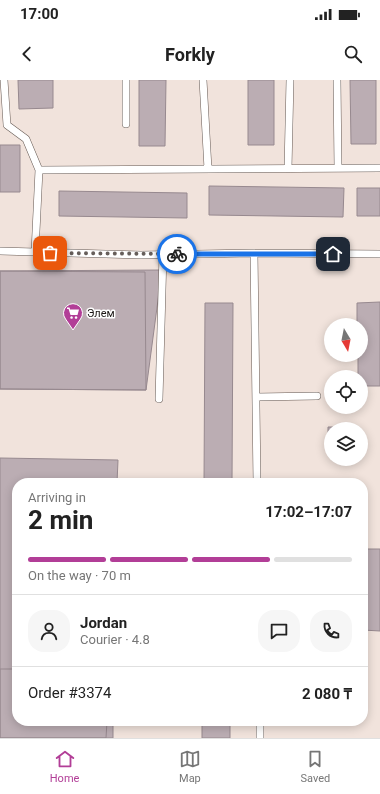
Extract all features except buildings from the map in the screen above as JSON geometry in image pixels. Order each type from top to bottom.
[{"type":"lane","points":[[4,80],[6,125],[26,139],[38,170],[35,252]]},
{"type":"lane","points":[[126,80],[126,124]]},
{"type":"lane","points":[[203,80],[208,169]]},
{"type":"lane","points":[[288,168],[290,80]]},
{"type":"lane","points":[[337,80],[338,168]]},
{"type":"lane","points":[[38,170],[380,168]]},
{"type":"lane","points":[[0,251],[163,254],[380,254]]},
{"type":"lane","points":[[254,253],[257,478]]},
{"type":"lane","points":[[159,399],[163,254]]},
{"type":"lane","points":[[256,397],[317,396]]},
{"type":"lane","points":[[260,726],[260,738]]},
{"type":"way so far","points":[[50,253],[141,255],[177,254]]},
{"type":"place","name":"Элем","points":[[73,330]]},
{"type":"route","points":[[177,254],[333,254]]}]
